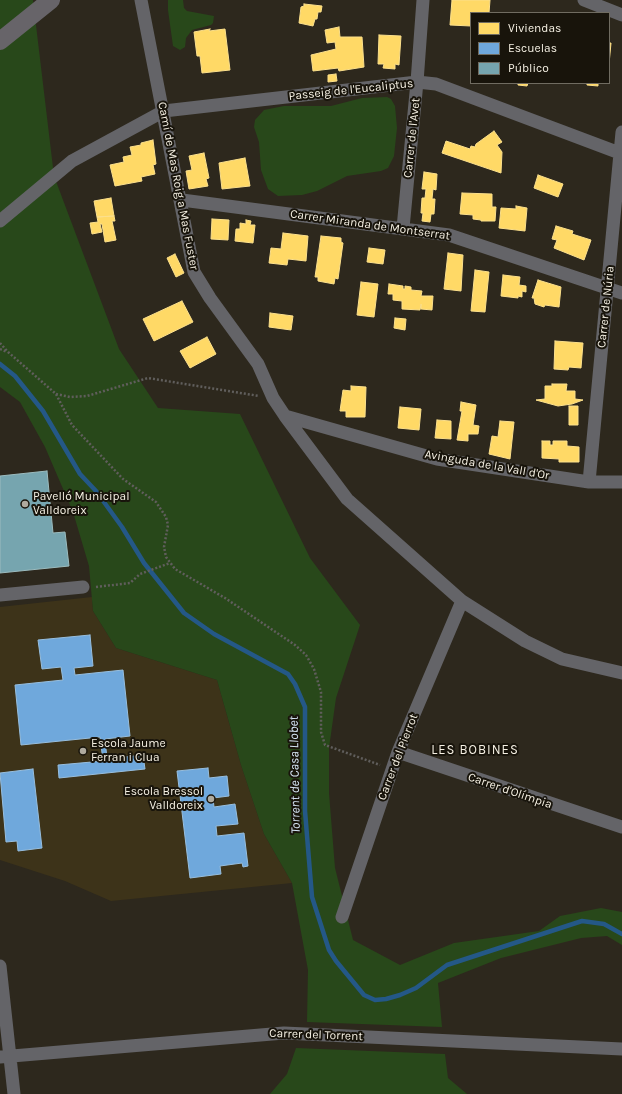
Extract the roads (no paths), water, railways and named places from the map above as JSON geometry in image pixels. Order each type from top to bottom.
[{"type":"street","points":[[0,41],[51,0]]},
{"type":"street","name":"Camí de Mas Roig a Mas Fuster","points":[[141,0],[182,200],[194,272],[210,298],[258,364],[273,398],[285,416],[347,500],[462,601],[525,640],[562,659],[622,672]]},
{"type":"street","name":"Carrer de l'Avet","points":[[403,228],[423,0]]},
{"type":"street","points":[[584,0],[622,15]]},
{"type":"street","name":"Passeig de l'Eucaliptus","points":[[164,111],[417,82],[436,84],[621,153]]},
{"type":"street","points":[[0,220],[72,161],[164,111]]},
{"type":"street","name":"Carrer de Núria","points":[[589,482],[609,288],[622,132]]},
{"type":"street","name":"Carrer Miranda de Montserrat","points":[[182,200],[449,234],[622,293]]},
{"type":"street","name":"Avinguda de la Vall d'Or","points":[[285,416],[437,458],[589,482],[622,482]]},
{"type":"street","points":[[0,595],[83,587]]},
{"type":"street","name":"Carrer del Pierrot","points":[[342,917],[398,752],[462,601]]},
{"type":"street","name":"Carrer d'Olímpia","points":[[398,752],[622,827]]},
{"type":"street","points":[[0,966],[5,1057],[14,1094]]},
{"type":"street","name":"Carrer del Torrent","points":[[5,1057],[284,1033],[622,1049]]},
{"type":"waterway","name":"Torrent de Casa Llobet","points":[[0,364],[15,376],[43,411],[80,474],[96,491],[122,527],[144,563],[184,613],[214,634],[288,674],[295,684],[305,707],[305,811],[312,897],[329,950],[336,961],[364,995],[375,1000],[400,995],[416,988],[447,965],[582,921],[604,924],[622,934]]},
{"type":"place","name":"Pavelló Municipal Valldoreix","points":[[25,504]]},
{"type":"place","name":"Escola Jaume Ferran i Clua","points":[[83,751]]},
{"type":"place","name":"Escola Bressol Valldoreix","points":[[211,799]]},
{"type":"district","name":"LES BOBINES","points":[[475,750]]}]
